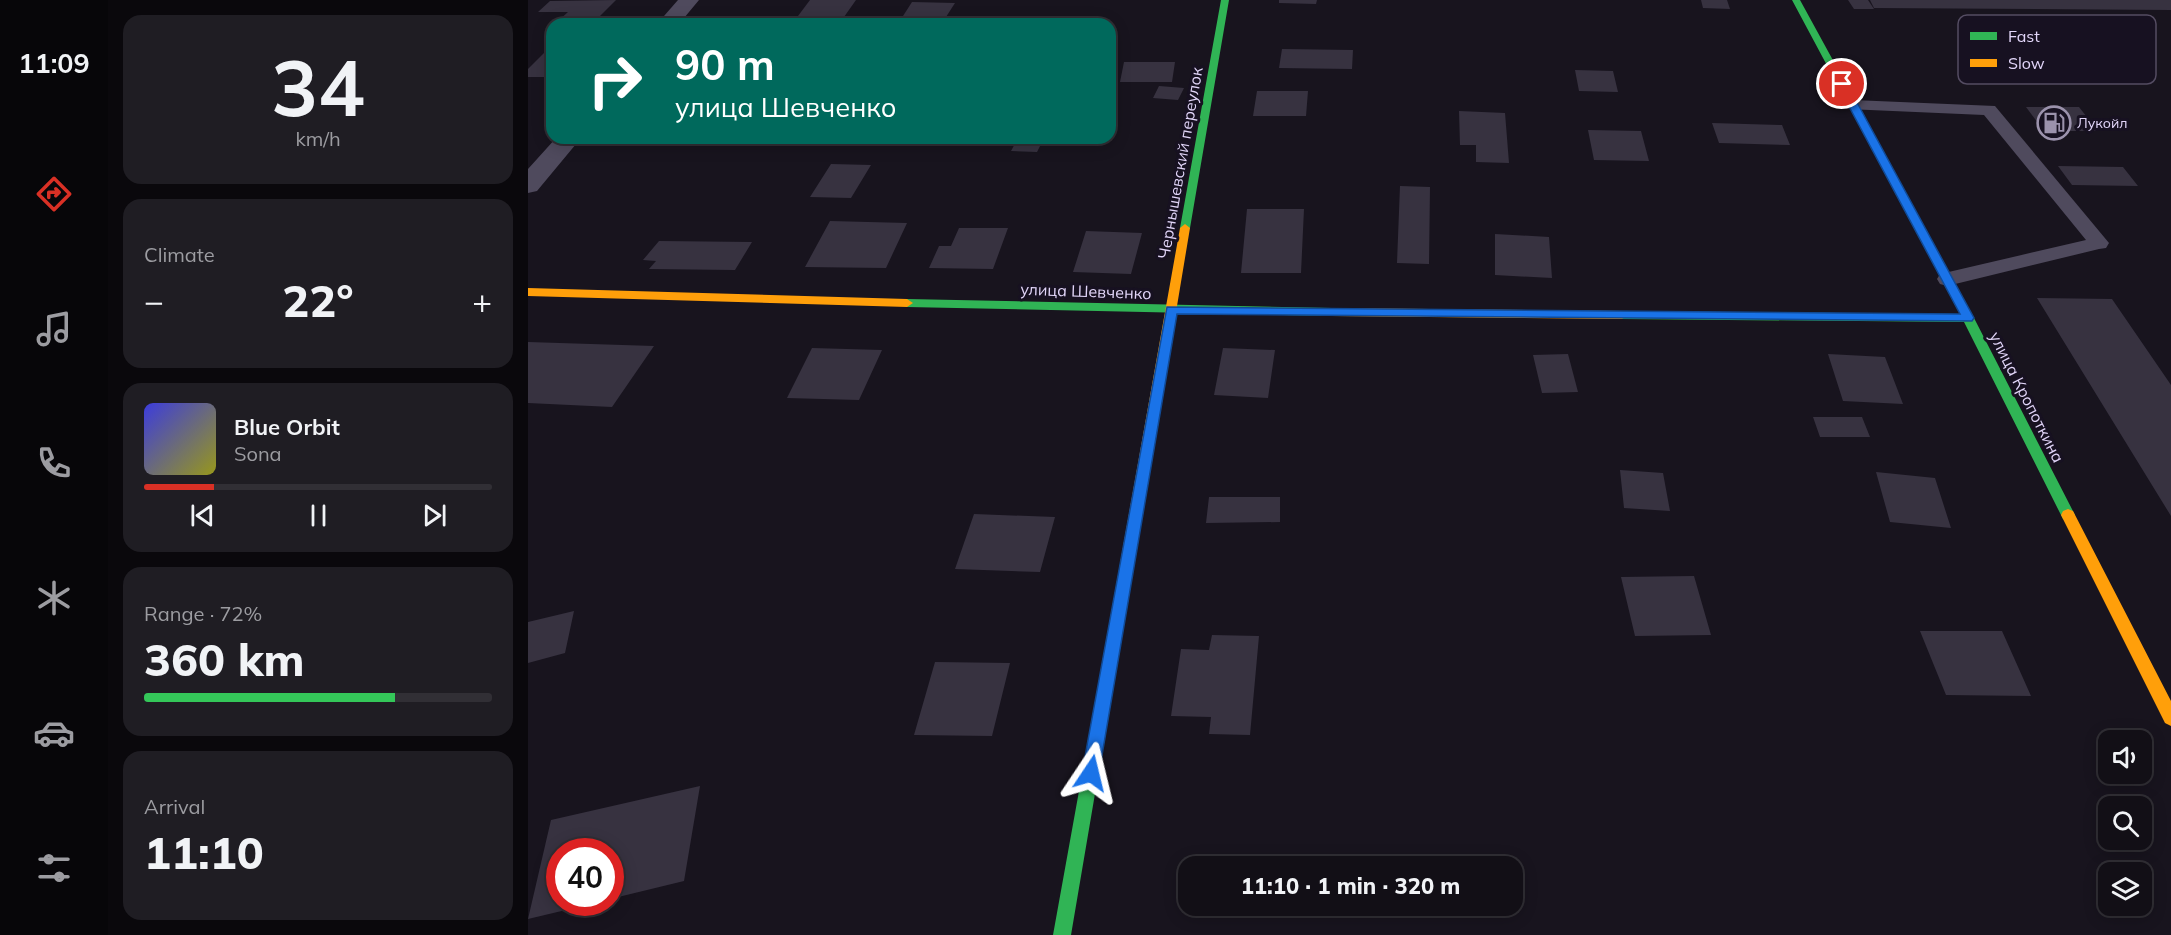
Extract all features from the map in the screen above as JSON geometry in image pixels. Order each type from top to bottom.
[{"type":"street","points":[[673,18],[689,0]]},
{"type":"street","name":"Чернышевский переулок","points":[[1062,935],[1225,0]]},
{"type":"street","name":"улица Кропоткина","points":[[1796,0],[1968,318],[2171,718]]},
{"type":"street","points":[[528,185],[564,144]]},
{"type":"street","name":"улица Шевченко","points":[[528,292],[1172,310],[1968,318]]},
{"type":"lane","points":[[1853,105],[1989,110],[2100,243],[1947,279]]},
{"type":"building","points":[[616,0],[598,18],[561,18],[568,12],[538,12],[550,1]]},
{"type":"building","points":[[810,0],[856,0],[844,17],[798,16]]},
{"type":"building","points":[[1279,0],[1317,0],[1316,4],[1279,3]]},
{"type":"building","points":[[1701,0],[1727,0],[1730,9],[1703,8]]},
{"type":"building","points":[[1848,0],[1868,0],[1874,9],[1854,9]]},
{"type":"building","points":[[1870,0],[2171,0],[2171,10],[1874,8]]},
{"type":"building","points":[[912,2],[955,3],[946,17],[903,16]]},
{"type":"building","points":[[1282,49],[1353,50],[1352,69],[1279,68]]},
{"type":"building","points":[[546,51],[546,77],[528,77],[528,69]]},
{"type":"building","points":[[1124,62],[1175,62],[1172,82],[1120,82]]},
{"type":"building","points":[[1575,70],[1613,71],[1618,92],[1579,91]]},
{"type":"building","points":[[1159,86],[1184,88],[1178,100],[1153,98]]},
{"type":"building","points":[[1257,91],[1308,91],[1306,116],[1253,116]]},
{"type":"building","points":[[2026,107],[2079,107],[2098,131],[2044,131]]},
{"type":"building","points":[[1459,111],[1505,113],[1509,163],[1476,162],[1476,145],[1460,145]]},
{"type":"building","points":[[1712,123],[1782,125],[1790,145],[1719,143]]},
{"type":"building","points":[[1588,130],[1641,131],[1649,161],[1594,160]]},
{"type":"building","points":[[717,144],[768,144],[767,145]]},
{"type":"building","points":[[1015,144],[1041,144],[1037,152],[1011,151]]},
{"type":"building","points":[[831,164],[871,165],[851,198],[810,197]]},
{"type":"building","points":[[2058,166],[2123,167],[2138,186],[2072,185]]},
{"type":"building","points":[[1400,186],[1430,187],[1429,264],[1397,263]]},
{"type":"building","points":[[1247,209],[1304,209],[1301,273],[1241,273]]},
{"type":"building","points":[[830,221],[907,223],[886,268],[805,267]]},
{"type":"building","points":[[959,228],[1008,228],[993,269],[929,268],[939,246],[951,246]]},
{"type":"building","points":[[1086,231],[1142,233],[1131,274],[1073,272]]},
{"type":"building","points":[[1495,234],[1549,237],[1552,278],[1495,275]]},
{"type":"building","points":[[659,241],[752,242],[735,270],[649,269],[656,261],[643,260]]},
{"type":"building","points":[[2037,298],[2112,299],[2171,385],[2171,516]]},
{"type":"building","points":[[528,342],[654,346],[612,407],[528,403]]},
{"type":"building","points":[[812,348],[882,350],[859,400],[787,398]]},
{"type":"building","points":[[1223,348],[1275,350],[1268,398],[1214,395]]},
{"type":"building","points":[[1568,354],[1578,392],[1542,393],[1533,355]]},
{"type":"building","points":[[1828,354],[1885,357],[1903,404],[1843,401]]},
{"type":"building","points":[[1813,417],[1862,417],[1870,437],[1820,437]]},
{"type":"building","points":[[1620,470],[1663,473],[1670,511],[1624,508]]},
{"type":"building","points":[[1876,472],[1935,478],[1951,528],[1890,522]]},
{"type":"building","points":[[1209,497],[1280,497],[1280,522],[1206,523]]},
{"type":"building","points":[[974,514],[1055,517],[1040,572],[955,569]]},
{"type":"building","points":[[1694,576],[1711,635],[1635,636],[1621,577]]},
{"type":"building","points":[[574,611],[565,653],[528,663],[528,622]]},
{"type":"building","points":[[1920,631],[2002,631],[2031,696],[1946,695]]},
{"type":"building","points":[[1212,635],[1259,636],[1250,735],[1209,734],[1211,717],[1171,716],[1181,649],[1209,650]]},
{"type":"building","points":[[935,662],[1010,663],[992,736],[914,735]]},
{"type":"building","points":[[700,786],[684,881],[624,896],[624,838],[547,838],[551,820]]},
{"type":"building","points":[[546,842],[546,915],[528,919]]},
{"type":"traffic: fast","points":[[1185,228],[1225,0]]},
{"type":"traffic: fast","points":[[1796,0],[1968,318],[2068,515]]},
{"type":"traffic: fast","points":[[907,303],[1332,312]]},
{"type":"traffic: fast","points":[[1622,315],[1968,318]]},
{"type":"traffic: fast","points":[[1062,935],[1127,564]]},
{"type":"traffic: slow","points":[[1127,564],[1185,228]]},
{"type":"traffic: slow","points":[[528,292],[907,303]]},
{"type":"traffic: slow","points":[[1332,312],[1622,315]]},
{"type":"traffic: slow","points":[[2068,515],[2171,718]]},
{"type":"place","name":"Лукойл","points":[[2054,123]]},
{"type":"route","points":[[1091,773],[1172,310],[1968,318],[1842,84]]}]
